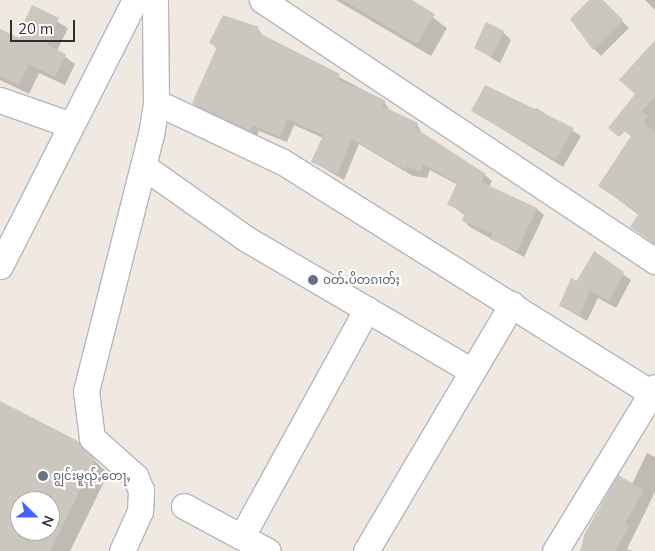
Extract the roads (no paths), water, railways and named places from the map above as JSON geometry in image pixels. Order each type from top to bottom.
[{"type":"street","points":[[0,266],[135,0]]},
{"type":"street","points":[[122,551],[140,511],[141,490],[135,476],[92,438],[86,391],[143,166],[156,102],[155,0]]},
{"type":"street","points":[[262,0],[655,261]]},
{"type":"street","points":[[0,100],[72,125]]},
{"type":"street","points":[[156,102],[283,162],[653,390],[555,551]]},
{"type":"street","points":[[143,166],[246,238],[472,371]]},
{"type":"street","points":[[366,551],[512,304]]},
{"type":"street","points":[[242,536],[367,309]]},
{"type":"street","points":[[184,506],[268,551]]},
{"type":"place","name":"ဝတ်ႉပိတၵၢတ်ႈ","points":[[313,280]]},
{"type":"place","name":"ၵျွင်းမူၺ်ႇတေႃႇ","points":[[43,476]]}]
